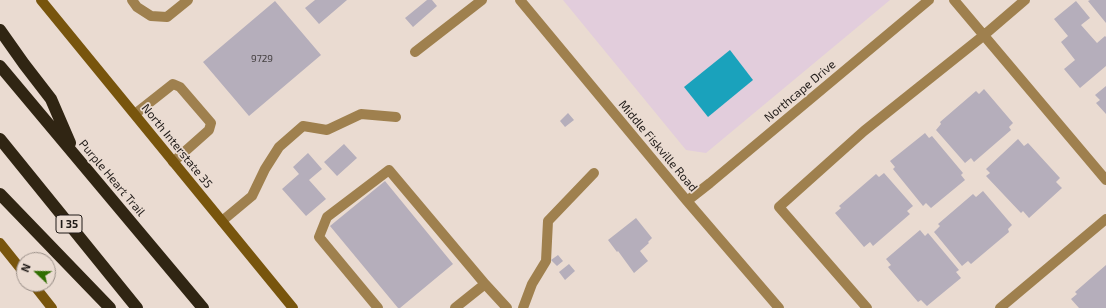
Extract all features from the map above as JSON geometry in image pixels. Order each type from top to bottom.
[{"type":"highway","points":[[0,30],[51,99],[75,155]]},
{"type":"highway","name":"Purple Heart Trail","points":[[0,66],[203,308]]},
{"type":"highway","name":"I 35","points":[[0,139],[137,308]]},
{"type":"highway","points":[[0,194],[110,308]]},
{"type":"main road","name":"North Interstate 35","points":[[41,0],[294,308]]},
{"type":"main road","points":[[0,243],[16,263]]},
{"type":"main road","points":[[38,292],[48,307]]},
{"type":"street","points":[[132,0],[137,7],[151,16],[167,17],[188,0]]},
{"type":"street","points":[[415,52],[482,0]]},
{"type":"street","name":"Middle Fiskville Road","points":[[520,0],[687,201],[779,308]]},
{"type":"street","name":"Northcape Drive","points":[[687,201],[929,0]]},
{"type":"street","points":[[954,0],[1106,180]]},
{"type":"street","points":[[867,308],[779,207],[864,131],[983,36],[1025,0]]},
{"type":"street","points":[[135,114],[173,84],[180,87],[211,123],[209,130],[174,162]]},
{"type":"street","points":[[222,221],[252,196],[265,169],[279,147],[303,126],[327,130],[361,114],[396,117]]},
{"type":"street","points":[[378,308],[319,236],[327,217],[388,170],[507,308]]},
{"type":"street","points":[[523,308],[532,284],[546,261],[548,220],[594,173]]},
{"type":"street","points":[[1000,308],[1106,220]]},
{"type":"street","points":[[455,308],[485,284]]},
{"type":"shaded area","points":[[563,0],[890,0],[706,153],[686,150]]},
{"type":"water","points":[[730,50],[753,80],[708,117],[684,87]]},
{"type":"building","points":[[315,0],[347,0],[319,24],[305,8]]},
{"type":"building","points":[[427,0],[432,0],[437,6],[413,27],[405,18]]},
{"type":"building","points":[[1106,0],[1106,23],[1088,1]]},
{"type":"building","points":[[275,1],[321,55],[249,116],[203,62]]},
{"type":"building","points":[[1076,1],[1090,18],[1081,25],[1097,43],[1105,36],[1106,37],[1106,66],[1080,88],[1064,69],[1075,60],[1061,42],[1068,36],[1054,19]]},
{"type":"building","points":[[1106,86],[1106,114],[1096,103],[1100,100],[1095,95]]},
{"type":"building","points":[[984,89],[1013,123],[1009,127],[1011,130],[974,162],[971,158],[965,163],[936,130],[941,124],[940,122],[976,91],[979,94]]},
{"type":"building","points":[[568,113],[574,120],[565,127],[560,121]]},
{"type":"building","points":[[925,133],[929,138],[932,136],[963,173],[961,175],[965,180],[931,208],[926,203],[923,206],[893,169],[895,167],[890,161]]},
{"type":"building","points":[[1018,139],[1024,146],[1028,143],[1060,178],[1056,182],[1062,188],[1029,218],[1023,211],[1021,213],[986,176],[990,173],[986,169]]},
{"type":"building","points":[[344,144],[357,158],[337,176],[324,162]]},
{"type":"building","points":[[308,153],[322,169],[309,180],[326,199],[306,216],[282,189],[299,174],[293,167]]},
{"type":"building","points":[[884,173],[913,206],[907,211],[910,214],[873,246],[870,242],[864,247],[835,213],[841,208],[839,206],[876,174],[879,177]]},
{"type":"building","points":[[385,181],[453,264],[400,308],[398,308],[330,226]]},
{"type":"building","points":[[983,191],[1012,225],[1008,229],[1009,232],[971,264],[968,261],[962,266],[934,232],[940,226],[938,224],[973,194],[976,197]]},
{"type":"building","points":[[636,218],[652,238],[640,251],[648,261],[634,273],[608,240]]},
{"type":"building","points":[[920,230],[925,236],[928,233],[959,270],[956,272],[961,278],[927,306],[921,300],[918,302],[888,267],[891,265],[886,259]]},
{"type":"building","points":[[558,255],[563,261],[557,266],[551,260]]},
{"type":"building","points":[[569,264],[575,271],[565,280],[559,272]]},
{"type":"building","points":[[1106,265],[1106,308],[1079,308],[1071,299],[1077,294],[1075,292]]}]
